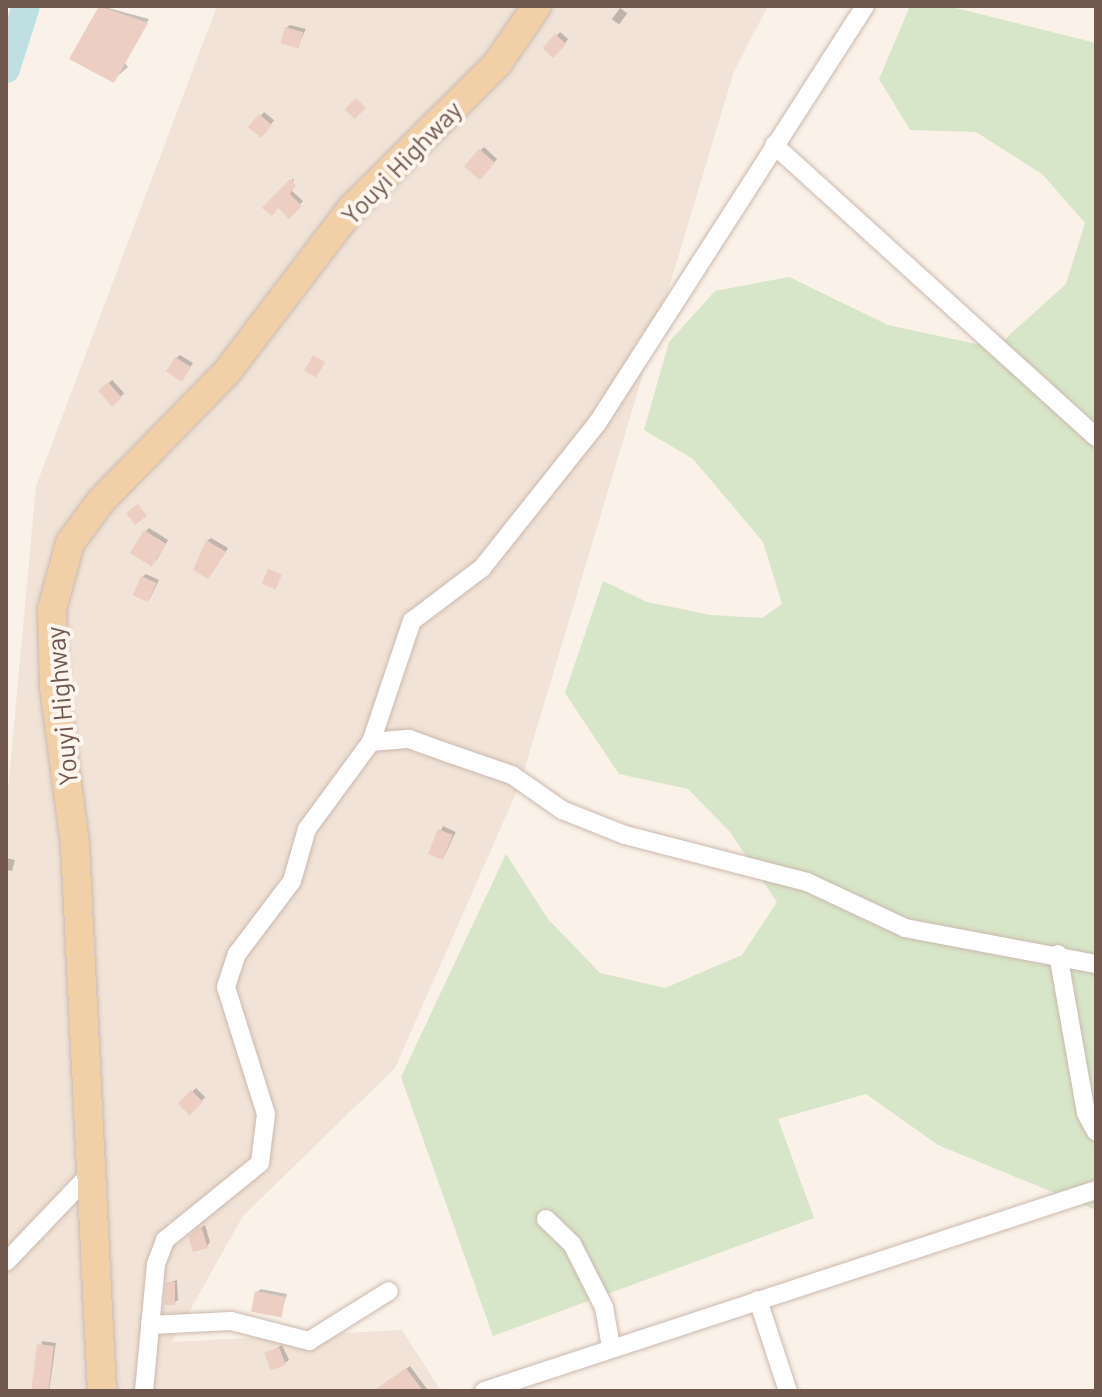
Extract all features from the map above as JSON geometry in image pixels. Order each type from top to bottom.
[{"type":"main road","name":"Youyi Highway","points":[[102,1391],[75,844],[54,686],[52,609],[70,543],[101,501],[227,372],[351,209],[497,64],[537,6]]},
{"type":"street","points":[[144,1391],[150,1325],[165,1240],[260,1163],[266,1114],[226,987],[237,954],[292,881],[307,829],[371,742],[412,621],[482,568],[598,422],[865,6]]},
{"type":"street","points":[[774,145],[1096,437]]},
{"type":"street","points":[[371,742],[409,739],[475,762],[625,835],[807,882],[905,928],[1058,954],[1096,964]]},
{"type":"street","points":[[1058,954],[1086,1113],[1096,1132]]},
{"type":"street","points":[[6,1262],[89,1175]]},
{"type":"street","points":[[484,1391],[611,1345],[1096,1190]]},
{"type":"street","points":[[546,1219],[572,1244],[604,1307],[611,1345]]},
{"type":"street","points":[[150,1325],[231,1321],[309,1341],[389,1291]]},
{"type":"street","points":[[758,1300],[788,1391]]},
{"type":"shaded area","points":[[217,6],[768,6],[734,71],[520,784],[395,1068],[243,1216],[172,1342],[402,1330],[441,1391],[6,1391],[6,812],[36,486]]},
{"type":"green space","points":[[910,6],[948,6],[1096,43],[1096,1210],[938,1145],[866,1094],[778,1119],[814,1218],[493,1336],[401,1077],[506,854],[548,919],[600,973],[665,988],[742,955],[777,902],[730,832],[688,789],[619,774],[565,693],[603,581],[647,602],[711,615],[762,618],[782,604],[763,542],[693,459],[644,430],[669,342],[715,291],[789,277],[888,325],[995,348],[1066,284],[1085,223],[1042,174],[976,132],[910,130],[879,79]]},
{"type":"building","points":[[99,6],[148,23],[114,83],[69,59]]},
{"type":"building","points":[[285,27],[303,32],[299,49],[280,43]]},
{"type":"building","points":[[555,34],[566,44],[553,58],[542,48]]},
{"type":"building","points":[[356,98],[366,108],[355,119],[345,109]]},
{"type":"building","points":[[259,114],[272,125],[261,138],[248,127]]},
{"type":"building","points":[[479,149],[495,163],[480,180],[464,166]]},
{"type":"building","points":[[290,179],[296,185],[290,194],[302,206],[289,219],[278,208],[272,216],[262,208]]},
{"type":"building","points":[[313,355],[325,362],[316,378],[304,371]]},
{"type":"building","points":[[175,357],[191,367],[182,381],[166,371]]},
{"type":"building","points":[[108,382],[122,398],[112,406],[98,391]]},
{"type":"building","points":[[138,504],[147,516],[135,525],[126,513]]},
{"type":"building","points":[[144,530],[166,544],[152,567],[130,553]]},
{"type":"building","points":[[206,540],[226,552],[208,579],[193,570]]},
{"type":"building","points":[[268,569],[282,575],[276,590],[262,584]]},
{"type":"building","points":[[141,576],[157,583],[148,602],[132,595]]},
{"type":"building","points":[[438,829],[453,835],[443,860],[428,854]]},
{"type":"building","points":[[191,1090],[203,1102],[190,1115],[178,1103]]},
{"type":"building","points":[[201,1226],[208,1248],[193,1252],[188,1236]]},
{"type":"building","points":[[166,1282],[175,1282],[175,1305],[164,1305]]},
{"type":"building","points":[[255,1291],[285,1297],[281,1318],[251,1312]]},
{"type":"building","points":[[37,1344],[54,1346],[48,1391],[31,1391]]},
{"type":"building","points":[[279,1347],[286,1365],[271,1370],[264,1353]]},
{"type":"building","points":[[406,1368],[423,1391],[373,1391]]},
{"type":"waterway","points":[[6,69],[26,6]]}]
